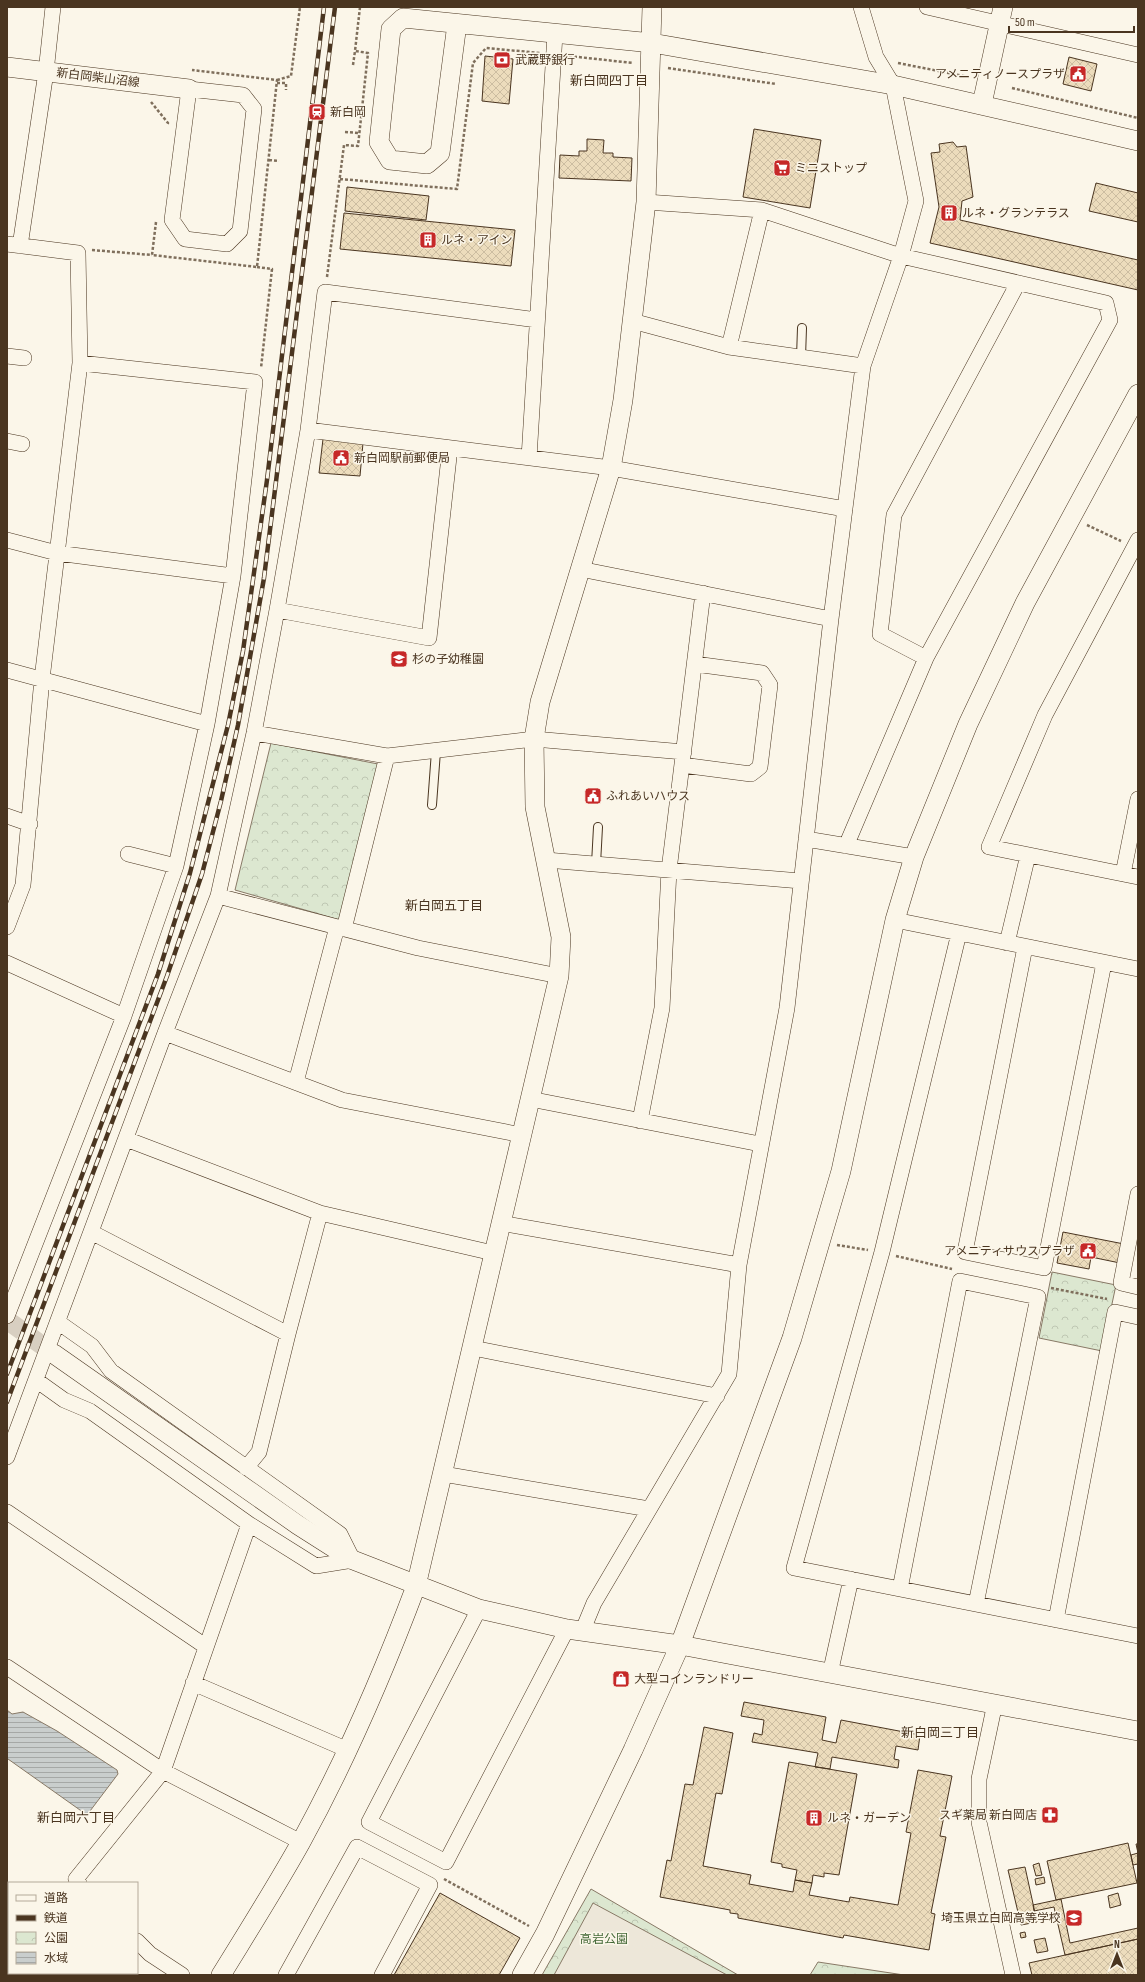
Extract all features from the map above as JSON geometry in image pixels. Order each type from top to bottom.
[{"type":"street","points":[[7,927],[23,885],[30,824],[42,679],[80,363],[78,253],[14,245],[46,72],[53,7]]},
{"type":"street","points":[[221,1975],[301,1842],[348,1750],[385,1667],[416,1586],[559,976],[561,937],[535,807],[534,739],[540,702],[611,468],[623,400],[646,202],[652,7]]},
{"type":"street","points":[[479,1609],[370,1822],[446,1862],[575,1630],[594,1603],[729,1374],[738,1266],[787,1008],[831,619],[863,366],[900,256],[916,202],[893,84],[878,59],[862,7]]},
{"type":"street","points":[[927,7],[1001,15],[1138,55]]},
{"type":"street","points":[[982,104],[1001,15]]},
{"type":"street","points":[[457,24],[440,153],[428,164],[390,160],[378,142],[391,29],[403,18],[652,43],[893,84],[1138,140]]},
{"type":"street","points":[[529,458],[555,34]]},
{"type":"street","name":"新白岡柴山沼線","points":[[7,67],[189,89]]},
{"type":"street","points":[[189,89],[243,94],[254,109],[240,231],[227,244],[185,239],[172,220],[189,89]]},
{"type":"street","points":[[646,202],[762,210],[900,256],[1106,303],[1110,320],[926,658],[846,846]]},
{"type":"street","points":[[729,347],[762,210]]},
{"type":"street","points":[[926,658],[880,634],[894,515],[1018,283]]},
{"type":"street","points":[[7,1457],[165,1033],[218,896],[254,733],[277,610],[308,430],[325,292],[537,320]]},
{"type":"street","points":[[632,321],[729,347],[863,366]]},
{"type":"street","points":[[7,356],[24,358]]},
{"type":"street","points":[[7,1316],[12,1288],[124,1016],[176,866],[207,724],[233,576],[255,382],[80,363]]},
{"type":"street","points":[[522,1975],[545,1934],[629,1758],[680,1645],[794,1331],[841,1171],[895,920],[914,857],[968,724],[1025,603],[1138,394]]},
{"type":"street","points":[[308,430],[611,468],[846,509]]},
{"type":"street","points":[[7,441],[22,444]]},
{"type":"street","points":[[277,610],[429,638],[450,448]]},
{"type":"street","points":[[7,540],[57,553],[233,576]]},
{"type":"street","points":[[1135,550],[1045,715],[989,847],[1138,877]]},
{"type":"street","points":[[580,569],[831,619]]},
{"type":"street","points":[[640,1121],[662,1008],[669,870],[703,593]]},
{"type":"street","points":[[254,733],[387,756],[534,739],[683,758],[751,774],[760,767],[770,685],[762,673],[695,664]]},
{"type":"street","points":[[7,670],[207,724]]},
{"type":"street","points":[[296,1082],[387,756]]},
{"type":"street","points":[[1123,874],[1138,799]]},
{"type":"street","points":[[7,816],[30,824]]},
{"type":"street","points":[[806,839],[914,857]]},
{"type":"street","points":[[128,854],[176,866]]},
{"type":"street","points":[[1008,943],[1028,855]]},
{"type":"street","points":[[546,860],[801,880]]},
{"type":"street","points":[[218,896],[418,948],[559,976]]},
{"type":"street","points":[[895,920],[1138,969]]},
{"type":"street","points":[[959,933],[882,1252],[794,1568],[1056,1620],[1137,1633]]},
{"type":"street","points":[[1025,947],[966,1252],[1044,1268],[1104,963]]},
{"type":"street","points":[[7,963],[124,1016]]},
{"type":"street","points":[[165,1033],[342,1100],[522,1135]]},
{"type":"street","points":[[530,1099],[760,1144]]},
{"type":"street","points":[[126,1139],[320,1213],[493,1253]]},
{"type":"street","points":[[1138,1194],[1121,1283],[1138,1287]]},
{"type":"street","points":[[246,1468],[259,1452],[320,1213]]},
{"type":"street","points":[[500,1223],[738,1266]]},
{"type":"street","points":[[91,1232],[288,1334]]},
{"type":"street","points":[[900,1589],[960,1281],[1038,1297],[976,1604]]},
{"type":"street","points":[[1056,1620],[1115,1312],[1138,1317]]},
{"type":"street","points":[[58,1322],[92,1346],[111,1371],[340,1534],[353,1560]]},
{"type":"street","points":[[473,1348],[717,1396]]},
{"type":"street","points":[[54,1354],[298,1525],[353,1560],[416,1586],[479,1609],[575,1630],[680,1645],[1138,1730]]},
{"type":"street","points":[[36,1380],[64,1400],[90,1411],[249,1524],[316,1566],[353,1560]]},
{"type":"street","points":[[443,1474],[649,1509]]},
{"type":"street","points":[[7,1512],[206,1646]]},
{"type":"street","points":[[76,1882],[163,1771],[249,1524]]},
{"type":"street","points":[[830,1674],[851,1579]]},
{"type":"street","points":[[7,1667],[163,1771],[301,1842]]},
{"type":"street","points":[[193,1683],[348,1750]]},
{"type":"street","points":[[995,1703],[979,1779],[979,1822],[1013,1975]]},
{"type":"street","points":[[286,1975],[357,1847],[430,1885],[382,1975]]},
{"type":"street","points":[[138,1942],[150,1954],[182,1975]]},
{"type":"lane","points":[[801,357],[802,328]]},
{"type":"lane","points":[[432,805],[436,751]]},
{"type":"lane","points":[[596,864],[598,827]]},
{"type":"path","points":[[286,90],[286,83],[277,82],[291,76],[300,7]]},
{"type":"path","points":[[353,65],[360,7]]},
{"type":"path","points":[[325,292],[344,144],[358,146],[368,53],[355,51]]},
{"type":"path","points":[[567,56],[633,63]]},
{"type":"path","points":[[878,59],[971,78]]},
{"type":"path","points":[[666,68],[781,85]]},
{"type":"path","points":[[1012,88],[1138,118]]},
{"type":"path","points":[[345,132],[359,133]]},
{"type":"path","points":[[269,160],[279,161]]},
{"type":"path","points":[[78,253],[92,250],[152,254]]},
{"type":"path","points":[[255,382],[260,375],[272,269],[257,267]]},
{"type":"path","points":[[1087,525],[1135,550]]},
{"type":"path","points":[[437,1875],[545,1934]]},
{"type":"green space","points":[[271,743],[378,764],[340,920],[235,890]]},
{"type":"green space","points":[[1052,1272],[1116,1285],[1102,1351],[1039,1338]]},
{"type":"green space","name":"高岩公園","points":[[591,1889],[738,1975],[542,1975]]},
{"type":"green space","points":[[818,1962],[904,1975],[810,1975]]},
{"type":"shaded area","name":"高岩公園","points":[[593,1903],[727,1975],[554,1975]]},
{"type":"water","points":[[7,1710],[12,1714],[23,1712],[57,1731],[117,1770],[118,1774],[87,1815],[8,1759],[7,1760]]},
{"type":"building","points":[[485,56],[513,59],[509,104],[482,101]]},
{"type":"building","points":[[1069,57],[1097,64],[1091,91],[1063,84]]},
{"type":"building","name":"ミニストップ","points":[[754,129],[821,140],[810,208],[743,197]]},
{"type":"building","points":[[587,139],[604,140],[603,153],[613,153],[613,157],[632,158],[631,181],[559,178],[560,155],[579,156],[579,151],[587,151]]},
{"type":"building","name":"ルネ・グランテラス","points":[[953,142],[957,147],[966,146],[973,197],[962,201],[960,220],[1138,260],[1138,290],[930,243],[939,207],[931,153],[940,152],[939,144]]},
{"type":"building","name":"ルネ・グランテラス","points":[[1096,183],[1138,193],[1138,222],[1089,211]]},
{"type":"building","points":[[347,187],[429,196],[426,220],[345,211]]},
{"type":"building","name":"ルネ・アイン","points":[[344,213],[515,230],[511,266],[340,249]]},
{"type":"building","name":"新白岡駅前郵便局","points":[[323,439],[363,443],[360,476],[319,473]]},
{"type":"building","points":[[1063,1232],[1124,1244],[1120,1263],[1091,1257],[1089,1269],[1057,1263]]},
{"type":"building","points":[[744,1702],[826,1717],[822,1740],[836,1743],[841,1720],[920,1735],[918,1750],[896,1746],[894,1759],[899,1760],[898,1768],[832,1757],[830,1769],[815,1767],[818,1753],[752,1742],[754,1733],[762,1735],[764,1720],[741,1716]]},
{"type":"building","points":[[704,1727],[733,1733],[722,1794],[716,1793],[703,1866],[751,1875],[749,1884],[793,1892],[795,1880],[812,1883],[809,1895],[849,1902],[850,1897],[898,1905],[911,1833],[906,1832],[918,1770],[952,1776],[940,1836],[946,1837],[931,1913],[935,1914],[929,1950],[844,1935],[843,1938],[738,1918],[738,1914],[730,1913],[730,1910],[660,1897],[667,1860],[671,1861],[685,1784],[693,1785]]},
{"type":"building","name":"ルネ・ガーデン","points":[[789,1762],[857,1774],[839,1875],[824,1873],[824,1877],[813,1875],[812,1883],[795,1880],[797,1870],[782,1867],[782,1864],[771,1862]]},
{"type":"building","points":[[1128,1843],[1137,1883],[1056,1900],[1047,1861]]},
{"type":"building","points":[[1138,1853],[1138,1864],[1133,1865],[1131,1855]]},
{"type":"building","points":[[1039,1863],[1042,1875],[1036,1876],[1033,1865]]},
{"type":"building","points":[[1025,1867],[1037,1922],[1021,1925],[1008,1870]]},
{"type":"building","points":[[1044,1877],[1045,1883],[1036,1885],[1035,1879]]},
{"type":"building","points":[[440,1893],[520,1938],[499,1975],[394,1975]]},
{"type":"building","points":[[1118,1893],[1121,1905],[1110,1908],[1108,1896]]},
{"type":"building","points":[[1061,1899],[1070,1943],[1138,1928],[1138,1939],[1065,1955],[1054,1907],[1034,1911],[1033,1905]]},
{"type":"building","points":[[1025,1932],[1026,1937],[1021,1938],[1020,1933]]},
{"type":"building","points":[[1045,1938],[1048,1951],[1037,1953],[1034,1940]]},
{"type":"building","points":[[1138,1939],[1138,1975],[1032,1975],[1029,1963]]},
{"type":"tunnel","points":[[7,1320],[54,1354]]},
{"type":"railway","points":[[7,1374],[158,974],[190,873],[228,725],[243,651],[267,480],[324,7]]},
{"type":"railway","points":[[7,1402],[167,976],[202,874],[221,801],[238,725],[264,578],[335,7]]},
{"type":"place","name":"武蔵野銀行","points":[[502,60]]},
{"type":"place","name":"アメニティノースプラザ","points":[[1078,74]]},
{"type":"place","name":"新白岡","points":[[317,112]]},
{"type":"place","name":"ミニストップ","points":[[782,168]]},
{"type":"place","name":"ルネ・グランテラス","points":[[949,213]]},
{"type":"place","name":"ルネ・アイン","points":[[428,240]]},
{"type":"place","name":"新白岡駅前郵便局","points":[[341,458]]},
{"type":"place","name":"杉の子幼稚園","points":[[399,659]]},
{"type":"place","name":"ふれあいハウス","points":[[593,796]]},
{"type":"place","name":"アメニティサウスプラザ","points":[[1088,1251]]},
{"type":"place","name":"大型コインランドリー","points":[[621,1679]]},
{"type":"place","name":"スギ薬局 新白岡店","points":[[1050,1815]]},
{"type":"place","name":"ルネ・ガーデン","points":[[814,1818]]},
{"type":"place","name":"埼玉県立白岡高等学校","points":[[1074,1918]]},
{"type":"district","name":"新白岡四丁目","points":[[609,81]]},
{"type":"district","name":"新白岡五丁目","points":[[444,906]]},
{"type":"district","name":"新白岡三丁目","points":[[940,1733]]},
{"type":"district","name":"新白岡六丁目","points":[[76,1818]]}]
